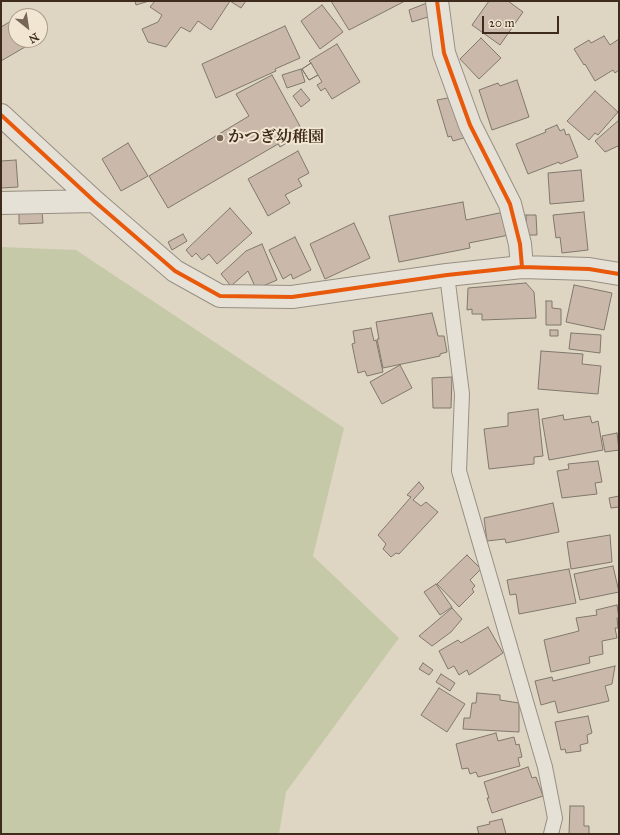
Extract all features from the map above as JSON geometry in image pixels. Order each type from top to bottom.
[{"type":"street","points":[[437,1],[444,53],[470,125],[510,204],[520,244],[522,267]]},
{"type":"street","points":[[1,115],[94,201],[175,271],[220,296],[292,297],[447,275],[522,267],[589,269],[619,274]]},
{"type":"street","points":[[1,203],[94,201]]},
{"type":"lane","points":[[447,275],[462,394],[459,471],[545,767],[555,818],[551,834]]},
{"type":"green space","points":[[1,247],[76,250],[344,428],[313,556],[399,638],[286,792],[279,834],[1,834]]},
{"type":"building","points":[[135,1],[149,1],[136,5]]},
{"type":"building","points":[[155,1],[230,1],[211,30],[198,21],[190,32],[181,27],[166,47],[148,42],[142,29],[158,22],[162,15],[150,7]]},
{"type":"building","points":[[230,1],[246,1],[241,8]]},
{"type":"building","points":[[331,1],[405,1],[349,30]]},
{"type":"building","points":[[489,1],[508,1],[523,12],[500,45],[472,25]]},
{"type":"building","points":[[427,3],[431,16],[412,22],[409,10]]},
{"type":"building","points":[[322,5],[343,32],[320,49],[301,21]]},
{"type":"building","points":[[8,23],[8,48],[23,48],[1,61],[1,27]]},
{"type":"building","points":[[285,26],[300,58],[275,69],[276,71],[216,98],[202,64]]},
{"type":"building","points":[[604,36],[610,45],[619,39],[619,70],[615,73],[613,70],[595,81],[574,49],[589,40],[591,43]]},
{"type":"building","points":[[481,38],[501,58],[479,79],[460,59]]},
{"type":"building","points":[[337,44],[360,82],[332,99],[325,88],[321,91],[317,85],[322,82],[318,75],[309,80],[302,69],[311,63],[309,61]]},
{"type":"building","points":[[311,63],[318,75],[309,80],[302,69]]},
{"type":"building","points":[[301,69],[305,82],[287,88],[282,75]]},
{"type":"building","points":[[272,75],[302,130],[293,135],[295,138],[280,147],[278,144],[168,208],[149,176],[249,116],[236,94]]},
{"type":"building","points":[[517,80],[529,117],[492,130],[479,90],[498,83],[500,86]]},
{"type":"building","points":[[301,89],[310,100],[301,107],[293,96]]},
{"type":"building","points":[[595,91],[618,112],[598,135],[595,133],[589,140],[567,121]]},
{"type":"building","points":[[453,97],[467,137],[453,141],[451,136],[448,137],[437,100]]},
{"type":"building","points":[[619,120],[619,147],[618,146],[605,152],[595,141]]},
{"type":"building","points":[[557,125],[560,131],[564,129],[566,135],[569,134],[578,157],[560,164],[559,162],[528,174],[516,144],[546,132],[545,130]]},
{"type":"building","points":[[128,143],[148,176],[121,191],[102,159]]},
{"type":"building","points":[[298,151],[309,173],[298,179],[302,186],[285,195],[290,203],[268,216],[248,179]]},
{"type":"building","points":[[16,160],[18,187],[1,188],[1,161]]},
{"type":"building","points":[[581,170],[584,201],[550,204],[548,173]]},
{"type":"building","points":[[463,202],[466,220],[504,212],[509,235],[469,243],[470,248],[399,262],[389,216]]},
{"type":"building","points":[[230,208],[252,233],[217,264],[209,254],[202,260],[196,253],[192,257],[186,250]]},
{"type":"building","points":[[42,211],[43,223],[19,224],[19,212]]},
{"type":"building","points":[[584,212],[588,250],[562,253],[560,237],[556,238],[553,215]]},
{"type":"building","points":[[526,215],[536,215],[537,235],[527,235]]},
{"type":"building","points":[[354,223],[370,258],[325,279],[310,244]]},
{"type":"building","points":[[183,234],[187,241],[172,250],[168,242]]},
{"type":"building","points":[[295,237],[311,270],[293,279],[291,274],[283,279],[269,250]]},
{"type":"building","points":[[262,244],[277,280],[256,289],[248,271],[231,286],[221,274],[246,251]]},
{"type":"building","points":[[526,283],[534,292],[536,318],[482,320],[482,314],[472,314],[472,309],[467,310],[468,288]]},
{"type":"building","points":[[574,285],[612,293],[604,330],[566,322]]},
{"type":"building","points":[[546,301],[552,301],[552,308],[561,309],[561,325],[546,325]]},
{"type":"building","points":[[432,313],[438,336],[444,336],[447,352],[440,354],[440,356],[383,368],[377,339],[379,339],[376,322]]},
{"type":"building","points":[[371,328],[374,341],[376,340],[383,372],[367,376],[365,371],[358,373],[352,344],[355,343],[353,331]]},
{"type":"building","points":[[550,330],[558,330],[558,336],[550,336]]},
{"type":"building","points":[[571,333],[601,335],[600,353],[569,349]]},
{"type":"building","points":[[541,351],[583,354],[582,364],[601,366],[598,394],[538,389]]},
{"type":"building","points":[[400,365],[412,388],[382,404],[370,382]]},
{"type":"building","points":[[452,377],[451,408],[433,408],[432,378]]},
{"type":"building","points":[[538,409],[543,456],[534,457],[534,464],[489,469],[484,429],[508,426],[508,413]]},
{"type":"building","points":[[563,415],[564,420],[590,416],[592,423],[598,421],[603,450],[549,460],[542,419]]},
{"type":"building","points":[[617,433],[619,450],[605,452],[602,436]]},
{"type":"building","points":[[598,461],[602,482],[595,483],[597,494],[562,498],[557,471],[569,469],[568,464]]},
{"type":"building","points":[[419,482],[424,488],[413,500],[421,506],[426,502],[438,512],[399,554],[396,553],[391,557],[383,549],[386,544],[378,535],[411,497],[407,495]]},
{"type":"building","points":[[619,496],[619,507],[611,508],[609,498]]},
{"type":"building","points":[[553,503],[559,532],[506,543],[505,539],[487,541],[484,518]]},
{"type":"building","points":[[610,535],[612,562],[571,569],[567,542]]},
{"type":"building","points":[[467,555],[481,569],[470,580],[475,586],[472,589],[474,592],[459,607],[437,584]]},
{"type":"building","points":[[613,566],[619,592],[580,600],[574,574]]},
{"type":"building","points":[[569,569],[576,603],[519,614],[516,594],[510,595],[507,580]]},
{"type":"building","points":[[436,584],[452,607],[440,615],[424,592]]},
{"type":"building","points":[[617,605],[619,618],[617,618],[618,628],[615,628],[617,638],[602,641],[603,654],[589,657],[590,663],[551,672],[544,640],[579,631],[576,618],[597,615],[596,610]]},
{"type":"building","points":[[452,608],[462,619],[451,632],[432,646],[419,636]]},
{"type":"building","points":[[488,627],[503,653],[469,675],[467,670],[459,675],[454,666],[448,669],[439,651],[458,640],[461,643]]},
{"type":"building","points":[[423,663],[433,670],[429,675],[419,669]]},
{"type":"building","points":[[615,666],[612,684],[605,686],[609,701],[558,713],[555,701],[541,705],[535,681],[552,677],[553,681]]},
{"type":"building","points":[[441,674],[455,683],[450,691],[436,682]]},
{"type":"building","points":[[439,688],[465,704],[447,732],[421,715]]},
{"type":"building","points":[[477,693],[500,695],[500,700],[519,703],[519,732],[463,729],[464,718],[470,718],[472,703],[476,703]]},
{"type":"building","points":[[588,716],[592,733],[587,735],[588,743],[580,745],[581,751],[566,753],[565,749],[561,750],[555,722]]},
{"type":"building","points":[[496,733],[498,741],[514,737],[516,745],[519,744],[522,757],[518,758],[520,766],[478,777],[476,772],[470,774],[468,768],[462,769],[456,744]]},
{"type":"building","points":[[528,767],[532,778],[536,777],[543,796],[492,813],[484,782]]},
{"type":"building","points":[[570,806],[584,806],[584,826],[589,826],[589,834],[569,834]]},
{"type":"building","points":[[502,819],[506,834],[479,834],[477,827]]},
{"type":"cycle path","points":[[437,1],[444,53],[470,125],[510,204],[520,244],[522,267]]},
{"type":"cycle path","points":[[1,115],[94,201],[175,271],[220,296],[292,297],[447,275],[522,267],[589,269],[619,274]]},
{"type":"place","name":"かつぎ幼稚園","points":[[220,138]]}]
